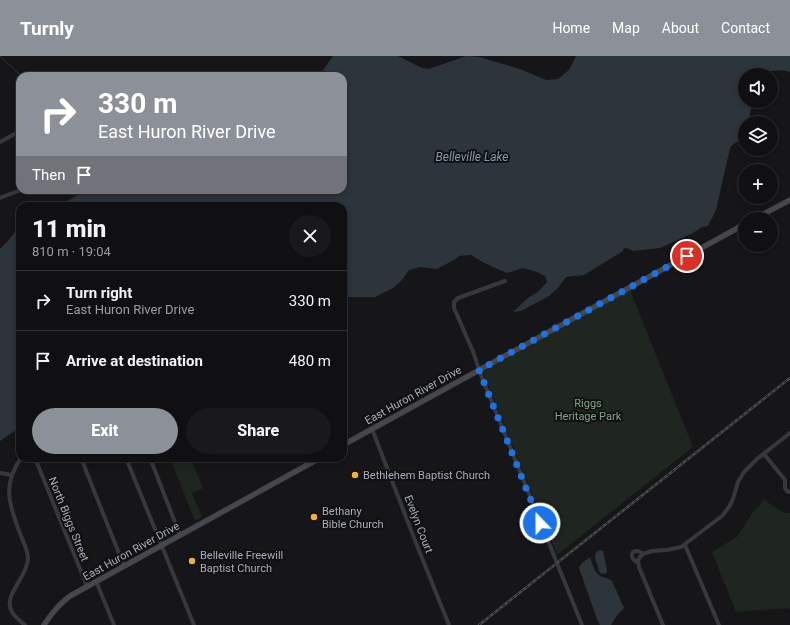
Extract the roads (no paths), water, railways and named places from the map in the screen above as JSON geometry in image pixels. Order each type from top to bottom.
[{"type":"main road","points":[[767,212],[790,200]]},
{"type":"main road","name":"East Huron River Drive","points":[[347,443],[738,228]]},
{"type":"main road","name":"East Huron River Drive","points":[[44,625],[50,615],[63,601],[87,586],[313,462]]},
{"type":"street","points":[[0,142],[16,133]]},
{"type":"street","points":[[0,198],[16,192]]},
{"type":"street","points":[[505,281],[458,298],[454,302],[454,308],[474,354],[479,370],[582,625]]},
{"type":"street","name":"Evelyn Court","points":[[372,429],[449,625]]},
{"type":"street","points":[[663,625],[639,567],[638,563],[640,557],[643,554],[652,551],[676,548],[685,545],[722,516],[733,499],[738,482],[744,472],[750,465],[790,433]]},
{"type":"street","points":[[764,454],[785,480],[787,491],[790,492]]},
{"type":"street","points":[[18,462],[12,475],[9,490],[10,502],[12,513],[26,547],[28,559],[25,571],[11,596],[9,604],[12,613],[25,625]]},
{"type":"street","name":"North Biggs Street","points":[[37,462],[87,586]]},
{"type":"street","points":[[83,462],[124,566]]},
{"type":"street","points":[[128,462],[194,625]]},
{"type":"street","points":[[152,462],[180,535]]},
{"type":"street","points":[[0,473],[12,475]]},
{"type":"street","points":[[785,480],[790,482]]},
{"type":"street","points":[[685,545],[719,625]]},
{"type":"street","points":[[638,563],[631,557],[633,552],[640,551],[643,554]]},
{"type":"street","points":[[96,581],[114,625]]},
{"type":"water","name":"Belleville Lake","points":[[333,56],[398,56],[422,68],[429,69],[466,56],[479,57],[520,69],[546,80],[558,79],[569,70],[576,56],[790,56],[790,72],[778,70],[778,68],[738,68],[738,108],[751,108],[750,116],[738,116],[738,141],[730,148],[716,210],[708,226],[702,227],[693,233],[660,248],[633,251],[627,248],[623,249],[623,251],[584,275],[566,277],[558,288],[549,296],[521,311],[513,312],[528,298],[539,291],[547,282],[545,276],[523,268],[507,273],[484,263],[471,255],[459,256],[437,269],[420,267],[409,270],[402,280],[393,288],[375,297],[347,297],[347,202],[67,202],[79,194],[347,194],[347,72],[323,72]]},
{"type":"water","points":[[16,231],[16,429],[14,433],[13,432],[0,441],[0,249]]},
{"type":"water","points":[[600,550],[603,551],[607,569],[607,572],[604,574],[600,573],[595,557],[596,552]]},
{"type":"water","points":[[590,557],[597,573],[612,581],[624,608],[611,625],[600,625],[579,568],[581,564]]},
{"type":"waterway","points":[[0,56],[17,72]]},
{"type":"railway","points":[[479,625],[790,378]]},
{"type":"place","name":"Bethlehem Baptist Church","points":[[355,475]]},
{"type":"place","name":"Bethany Bible Church","points":[[314,517]]},
{"type":"place","name":"Belleville Freewill Baptist Church","points":[[192,561]]},
{"type":"park label","name":"Riggs Heritage Park","points":[[588,409]]}]
